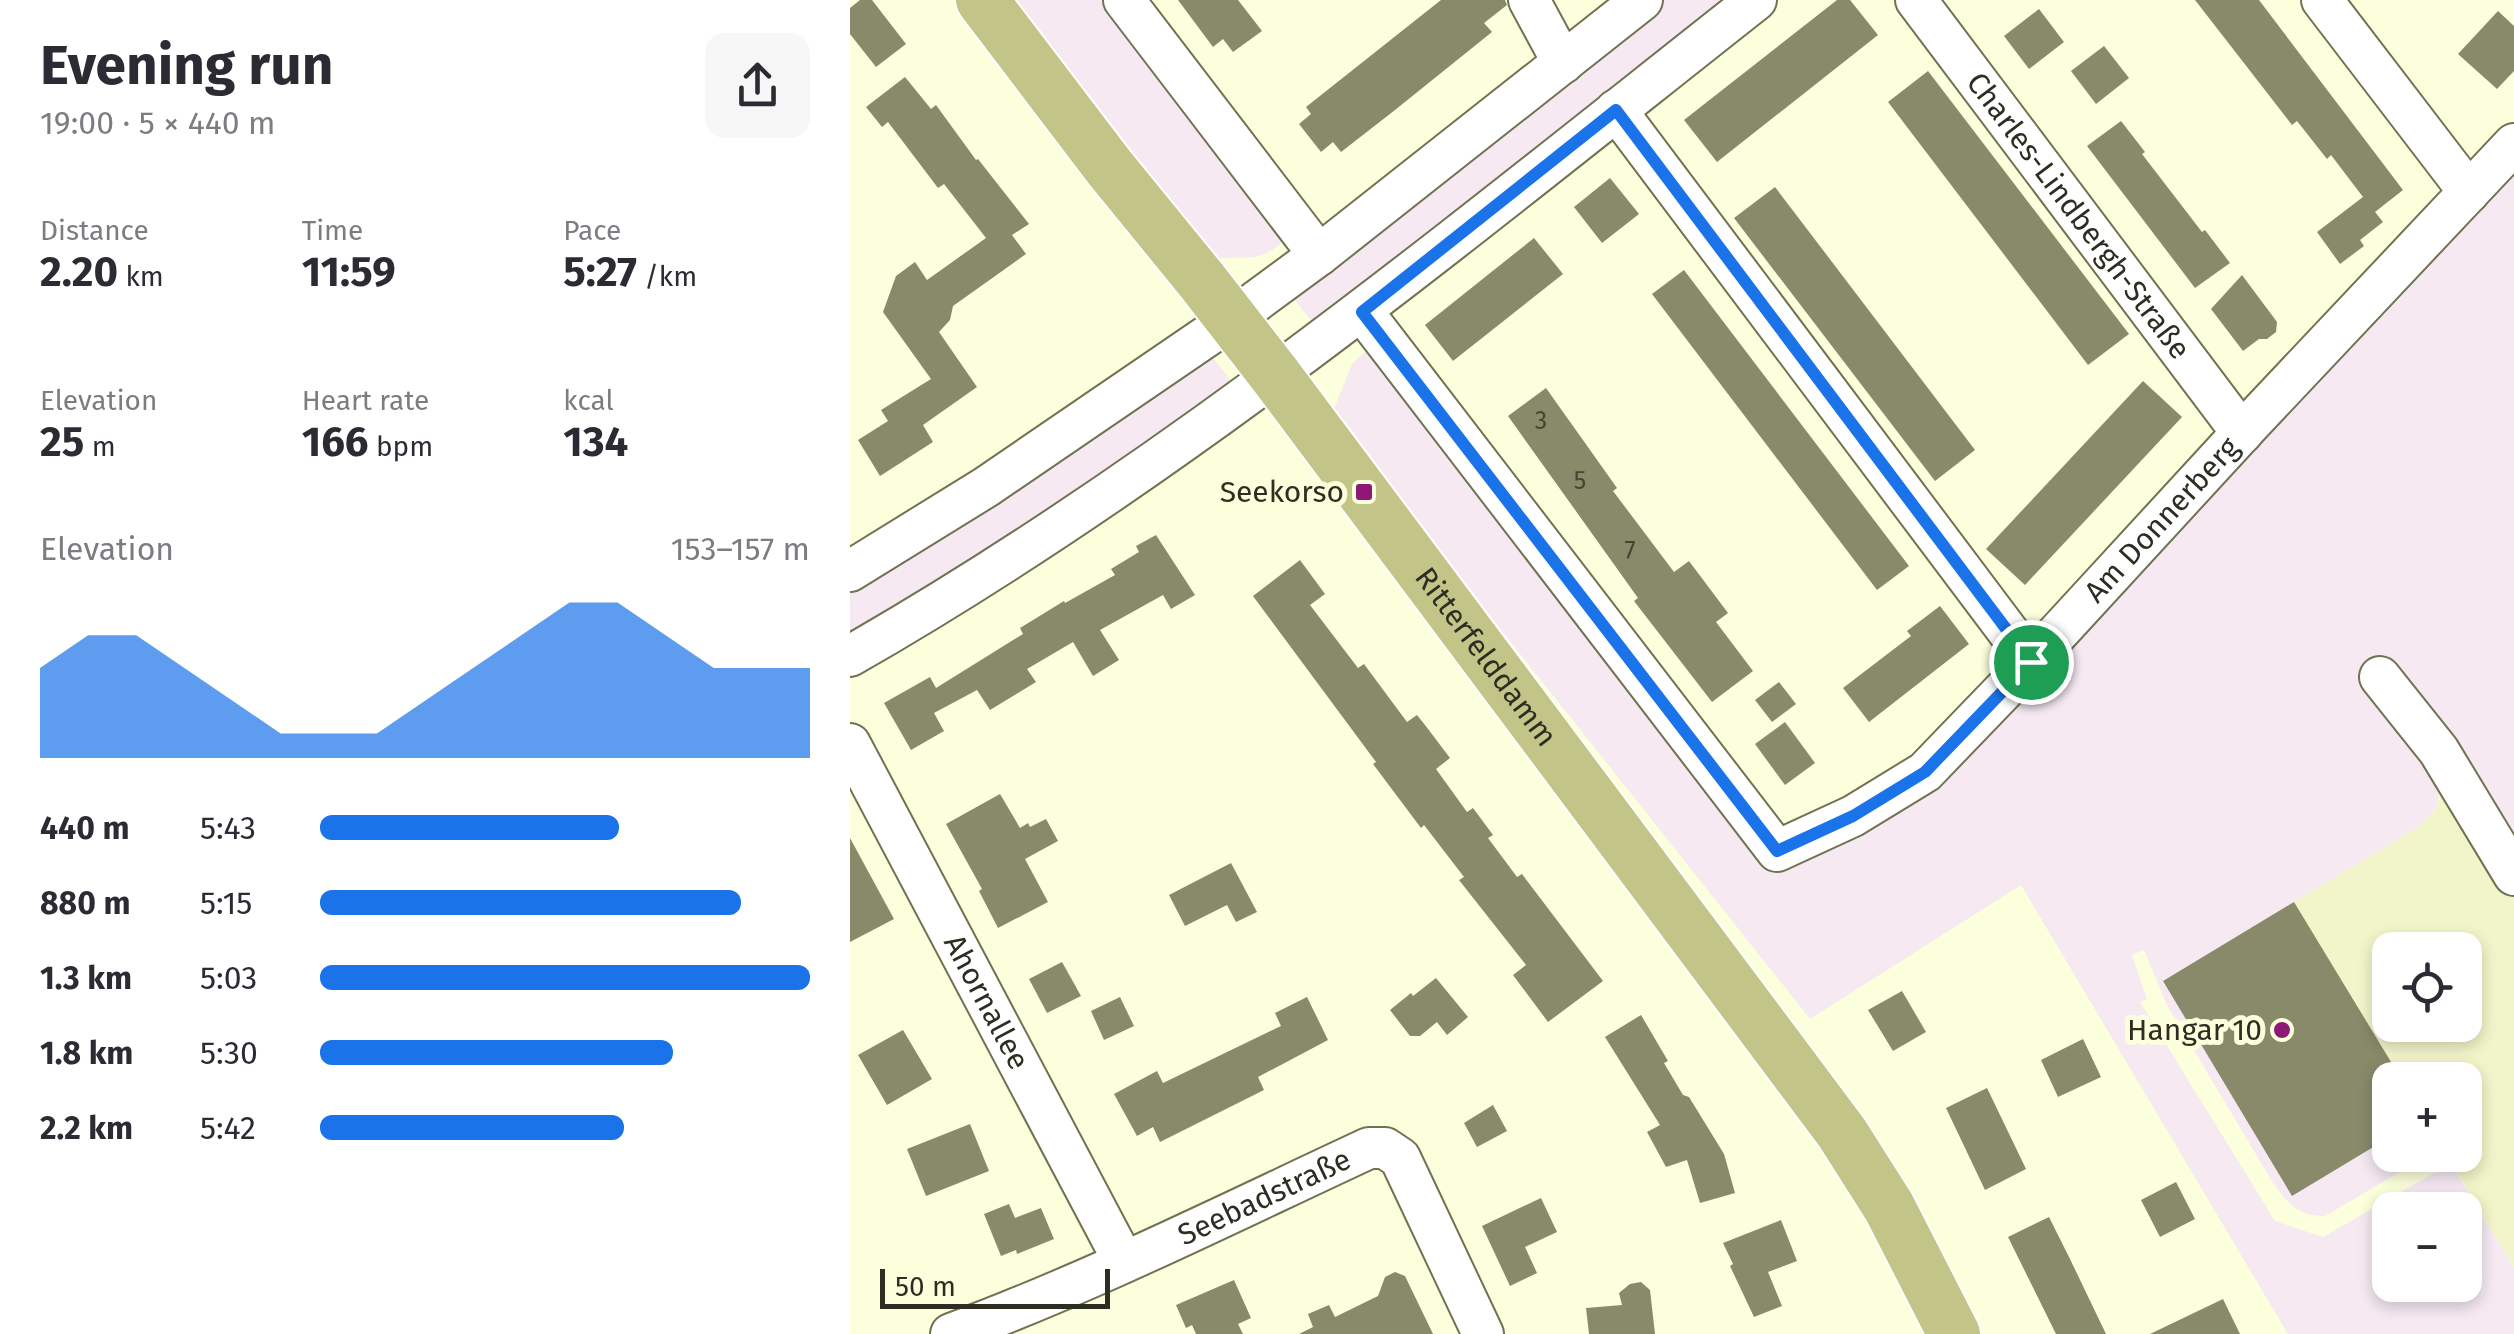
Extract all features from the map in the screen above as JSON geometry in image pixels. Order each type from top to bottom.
[{"type":"main road","name":"Ritterfelddamm","points":[[982,0],[1109,167],[1232,318],[1842,1133],[1889,1207],[1954,1334]]},
{"type":"street","points":[[1124,0],[1319,255]]},
{"type":"street","points":[[1529,0],[1563,63]]},
{"type":"street","points":[[850,571],[986,487],[1232,318],[1319,255],[1642,0]]},
{"type":"street","points":[[850,656],[1034,544],[1275,375],[1362,312],[1756,0]]},
{"type":"street","name":"Charles-Lindbergh-Straße","points":[[1916,0],[2242,433]]},
{"type":"street","points":[[2322,0],[2469,192]]},
{"type":"street","points":[[1616,110],[2031,662]]},
{"type":"street","name":"Am Donnerberg","points":[[1362,312],[1777,851],[1853,816],[1925,772],[2514,144]]},
{"type":"street","points":[[2380,677],[2439,750],[2514,875]]},
{"type":"street","name":"Ahornallee","points":[[850,744],[1124,1262]]},
{"type":"street","name":"Seebadstraße","points":[[951,1334],[1124,1262],[1368,1148],[1386,1148],[1400,1158],[1483,1334]]},
{"type":"shaded area","points":[[1003,0],[1111,0],[1287,238],[1260,255],[1212,259]]},
{"type":"shaded area","points":[[1661,0],[1735,0],[1318,329],[1289,293]]},
{"type":"shaded area","points":[[2514,161],[2514,848],[2398,725],[2438,792],[2437,805],[2427,819],[2163,981],[2372,1125],[2372,1172],[2400,1172],[2325,1216],[2295,1207],[2273,1183],[2167,1005],[2144,950],[2132,955],[2147,999],[2140,1002],[2275,1221],[2323,1237],[2372,1209],[2372,1302],[2482,1302],[2482,1215],[2514,1268],[2514,1334],[2288,1334],[2021,885],[1810,1019],[1331,416],[1352,364],[1370,347],[1778,874],[1913,793]]},
{"type":"shaded area","points":[[1207,350],[1236,387],[850,640],[850,586]]},
{"type":"shaded area","points":[[2438,785],[2514,848],[2514,1268],[2482,1214],[2482,1192],[2469,1192],[2457,1172],[2482,1172],[2482,1062],[2391,1062],[2379,1042],[2482,1042],[2482,932],[2372,932],[2372,1031],[2294,902],[2433,814],[2440,799]]},
{"type":"shaded area","points":[[2435,1172],[2456,1172],[2468,1192],[2401,1192]]},
{"type":"building","points":[[860,0],[872,0],[906,44],[876,67],[850,34],[850,8]]},
{"type":"building","points":[[1178,0],[1238,0],[1262,31],[1233,52],[1223,39],[1213,47]]},
{"type":"building","points":[[1441,0],[1505,0],[1507,5],[1484,23],[1492,32],[1395,110],[1341,152],[1333,142],[1321,152],[1299,124],[1311,114],[1306,107]]},
{"type":"building","points":[[1837,0],[1850,0],[1878,35],[1717,162],[1684,120]]},
{"type":"building","points":[[2195,0],[2259,0],[2403,190],[2375,212],[2383,222],[2360,240],[2364,246],[2340,264],[2317,232],[2363,197],[2331,155],[2327,159],[2297,121],[2292,125]]},
{"type":"building","points":[[2039,9],[2064,42],[2029,69],[2004,36]]},
{"type":"building","points":[[2498,11],[2514,26],[2514,71],[2497,89],[2458,54]]},
{"type":"building","points":[[2104,46],[2129,78],[2096,104],[2071,71]]},
{"type":"building","points":[[1928,71],[2129,334],[2088,365],[1888,102]]},
{"type":"building","points":[[905,77],[931,109],[936,105],[1029,224],[1012,235],[1026,254],[953,306],[950,320],[939,332],[977,387],[923,425],[933,442],[880,476],[858,440],[888,421],[881,410],[931,379],[883,312],[896,276],[915,262],[927,280],[986,238],[944,184],[938,188],[888,122],[882,127],[866,107]]},
{"type":"building","points":[[2121,121],[2145,152],[2142,154],[2230,263],[2195,288],[2087,146]]},
{"type":"building","points":[[1610,178],[1639,214],[1602,243],[1574,207]]},
{"type":"building","points":[[1775,187],[1975,450],[1935,481],[1734,218]]},
{"type":"building","points":[[1534,238],[1563,274],[1453,361],[1425,325]]},
{"type":"building","points":[[1684,270],[1909,566],[1877,590],[1652,294]]},
{"type":"building","points":[[2242,275],[2277,322],[2276,332],[2243,351],[2211,309]]},
{"type":"building","points":[[2143,381],[2182,417],[2025,585],[1986,549]]},
{"type":"building","points":[[1546,388],[1617,488],[1613,491],[1674,572],[1689,561],[1728,613],[1716,622],[1753,671],[1712,702],[1634,601],[1638,598],[1508,416]]},
{"type":"building","points":[[1156,535],[1195,595],[1171,609],[1163,595],[1100,630],[1119,660],[1093,676],[1073,642],[1027,669],[1036,682],[990,710],[977,690],[934,713],[944,731],[911,750],[884,703],[930,677],[936,688],[1023,634],[1020,628],[1115,575],[1111,569],[1139,552],[1136,546]]},
{"type":"building","points":[[1300,560],[1325,594],[1310,605],[1358,668],[1364,664],[1407,722],[1417,715],[1425,725],[1450,758],[1436,769],[1467,812],[1473,808],[1493,835],[1488,838],[1517,877],[1522,874],[1603,981],[1548,1022],[1513,975],[1526,965],[1459,880],[1464,877],[1373,764],[1376,762],[1253,596]]},
{"type":"building","points":[[1940,606],[1969,644],[1869,722],[1843,688],[1911,636],[1907,631]]},
{"type":"building","points":[[1779,682],[1796,704],[1772,722],[1755,700]]},
{"type":"building","points":[[1785,722],[1815,763],[1785,785],[1755,744]]},
{"type":"building","points":[[1000,794],[1020,828],[1046,819],[1058,841],[1025,859],[1048,902],[998,928],[979,891],[982,889],[946,824]]},
{"type":"building","points":[[850,838],[894,919],[850,942]]},
{"type":"building","points":[[1231,863],[1257,912],[1236,922],[1227,905],[1185,926],[1169,895]]},
{"type":"building","name":"Hangar 10","points":[[2294,902],[2372,1031],[2372,1042],[2379,1042],[2391,1062],[2372,1062],[2372,1148],[2292,1196],[2163,981]]},
{"type":"building","points":[[1062,962],[1081,996],[1047,1013],[1029,979]]},
{"type":"building","points":[[1436,978],[1468,1017],[1447,1035],[1437,1022],[1420,1036],[1410,1036],[1390,1010]]},
{"type":"building","points":[[1902,991],[1926,1032],[1893,1051],[1868,1010]]},
{"type":"building","points":[[1120,997],[1134,1026],[1104,1040],[1091,1011]]},
{"type":"building","points":[[1307,997],[1328,1040],[1258,1077],[1264,1090],[1160,1142],[1153,1127],[1137,1136],[1114,1094],[1157,1071],[1163,1083],[1281,1026],[1275,1013]]},
{"type":"building","points":[[1641,1015],[1683,1095],[1689,1097],[1724,1154],[1735,1193],[1700,1203],[1687,1160],[1666,1167],[1647,1132],[1660,1125],[1605,1037]]},
{"type":"building","points":[[903,1030],[932,1079],[887,1105],[858,1055]]},
{"type":"building","points":[[2083,1039],[2101,1077],[2058,1097],[2041,1060]]},
{"type":"building","points":[[1987,1088],[2026,1169],[1985,1190],[1946,1108]]},
{"type":"building","points":[[1493,1105],[1507,1131],[1477,1147],[1464,1123]]},
{"type":"building","points":[[970,1124],[989,1171],[926,1196],[907,1149]]},
{"type":"building","points":[[2176,1182],[2195,1219],[2160,1237],[2141,1200]]},
{"type":"building","points":[[1541,1198],[1557,1232],[1525,1247],[1537,1273],[1510,1286],[1482,1226]]},
{"type":"building","points":[[1009,1204],[1015,1218],[1041,1208],[1054,1239],[1001,1256],[984,1214]]},
{"type":"building","points":[[2049,1217],[2106,1334],[2056,1334],[2008,1237]]},
{"type":"building","points":[[1781,1220],[1797,1261],[1768,1272],[1782,1306],[1754,1317],[1723,1243]]},
{"type":"building","points":[[1395,1272],[1405,1276],[1433,1334],[1299,1334],[1313,1327],[1308,1314],[1329,1305],[1335,1317],[1378,1296],[1385,1277]]},
{"type":"building","points":[[1234,1280],[1251,1318],[1238,1324],[1243,1334],[1196,1334],[1192,1325],[1186,1328],[1176,1305]]},
{"type":"building","points":[[1641,1282],[1650,1290],[1655,1334],[1589,1334],[1586,1308],[1622,1305],[1619,1293],[1630,1284]]},
{"type":"building","points":[[2223,1299],[2240,1334],[2150,1334]]},
{"type":"place","name":"Seekorso","points":[[1364,492]]},
{"type":"place","name":"Hangar 10","points":[[2282,1030]]},
{"type":"route","points":[[1616,110],[2031,662],[1925,772],[1853,816],[1777,851],[1362,312],[1616,110]]}]
